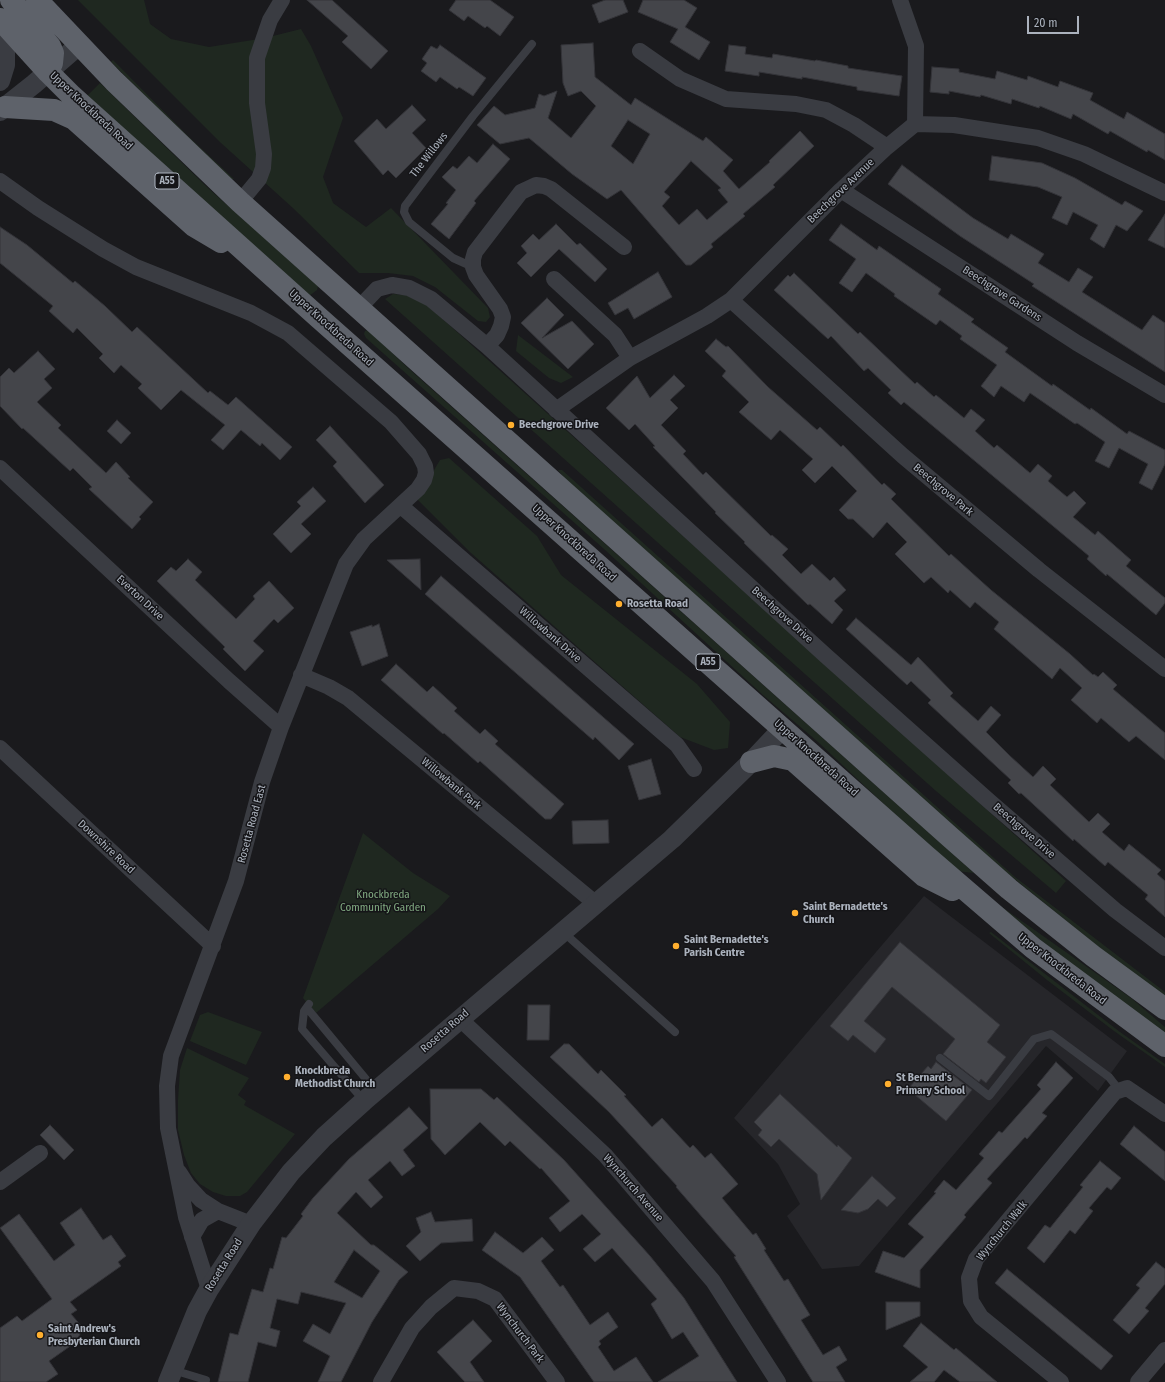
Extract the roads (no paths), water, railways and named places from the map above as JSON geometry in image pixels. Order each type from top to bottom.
[{"type":"highway","points":[[11,0],[50,46],[52,63],[48,72]]},
{"type":"highway","points":[[37,0],[79,45],[169,136],[240,202],[1009,889],[1093,956],[1165,1009]]},
{"type":"highway","name":"Upper Knockbreda Road","points":[[0,20],[48,72],[261,266],[982,905],[1086,989],[1165,1046]]},
{"type":"highway","points":[[3,109],[54,110],[74,119],[194,226],[261,266]]},
{"type":"highway","points":[[318,317],[359,308]]},
{"type":"highway","points":[[359,308],[355,328],[363,356]]},
{"type":"highway","points":[[751,762],[774,756],[793,760],[924,876],[982,905]]},
{"type":"street","points":[[240,202],[259,179],[263,168],[264,154],[257,103],[257,58],[270,20],[282,0]]},
{"type":"street","points":[[900,0],[916,46],[915,124],[954,125],[1038,138],[1084,154],[1165,193]]},
{"type":"street","points":[[0,28],[5,50],[5,64],[0,81]]},
{"type":"street","points":[[3,109],[79,45]]},
{"type":"street","points":[[640,51],[680,79],[726,99],[796,104],[826,110],[886,147]]},
{"type":"street","name":"Beechgrove Avenue","points":[[556,410],[630,358],[707,316],[731,300],[840,190],[886,147],[915,124]]},
{"type":"street","points":[[0,180],[38,208],[103,249],[136,267],[251,313],[276,326],[307,348],[391,422],[419,454],[425,466],[426,473],[424,480],[401,506]]},
{"type":"street","points":[[487,346],[497,335],[503,317],[500,309],[482,284],[473,267],[475,252],[516,198],[528,188],[536,185],[551,189],[624,247]]},
{"type":"street","name":"Beechgrove Gardens","points":[[840,190],[1077,343],[1165,395]]},
{"type":"street","points":[[554,279],[615,335],[630,358]]},
{"type":"street","name":"Beechgrove Drive","points":[[359,308],[370,295],[384,286],[392,285],[410,288],[432,300],[487,346],[984,796],[1115,910],[1165,948]]},
{"type":"street","name":"Beechgrove Park","points":[[731,300],[921,471],[1039,570],[1165,669]]},
{"type":"street","name":"Everton Drive","points":[[0,468],[234,686],[281,727]]},
{"type":"street","name":"Rosetta Road East","points":[[209,1289],[192,1237],[175,1166],[168,1122],[167,1086],[171,1056],[236,881],[262,782],[281,727],[346,564],[364,539],[401,506]]},
{"type":"street","name":"Willowbank Drive","points":[[401,506],[677,745],[694,769]]},
{"type":"street","name":"Willowbank Park","points":[[301,675],[329,687],[348,698],[595,903]]},
{"type":"street","name":"Rosetta Road","points":[[170,1376],[197,1311],[209,1289],[251,1224],[291,1172],[324,1137],[562,931],[672,839],[751,762],[783,728]]},
{"type":"street","name":"Downshire Road","points":[[0,748],[213,946]]},
{"type":"street","name":"Wynchurch Avenue","points":[[460,1019],[605,1155],[712,1281],[778,1382]]},
{"type":"street","points":[[1118,1092],[1127,1088],[1165,1114]]},
{"type":"street","name":"Wynchurch Walk","points":[[1061,1382],[981,1317],[971,1301],[969,1278],[976,1260],[1118,1092]]},
{"type":"street","points":[[0,1182],[40,1153]]},
{"type":"street","name":"Rosetta Road East","points":[[175,1166],[188,1186],[201,1200],[218,1211],[251,1224]]},
{"type":"street","points":[[192,1237],[202,1220],[218,1211]]},
{"type":"street","name":"Wynchurch Park","points":[[381,1382],[412,1328],[431,1307],[454,1288],[478,1291],[495,1299],[557,1382]]},
{"type":"street","points":[[1140,1381],[1165,1350]]},
{"type":"lane","name":"The Willows","points":[[473,267],[453,258],[409,222],[404,212],[405,206],[473,116],[532,44]]},
{"type":"lane","points":[[562,931],[675,1032]]},
{"type":"lane","points":[[308,1006],[370,1096],[302,1029],[304,1011],[308,1006]]},
{"type":"lane","points":[[940,1058],[989,1096],[1034,1039],[1051,1034],[1109,1077],[1118,1092]]},
{"type":"lane","points":[[170,1376],[206,1380]]},
{"type":"place","name":"Beechgrove Drive","points":[[511,425]]},
{"type":"place","name":"Rosetta Road","points":[[619,604]]},
{"type":"place","name":"Saint Bernadette's Church","points":[[795,913]]},
{"type":"place","name":"Saint Bernadette's Parish Centre","points":[[676,946]]},
{"type":"place","name":"Knockbreda Methodist Church","points":[[287,1077]]},
{"type":"place","name":"St Bernard's Primary School","points":[[888,1084]]},
{"type":"place","name":"Saint Andrew's Presbyterian Church","points":[[40,1335]]},
{"type":"park label","name":"Knockbreda Community Garden","points":[[383,901]]}]
